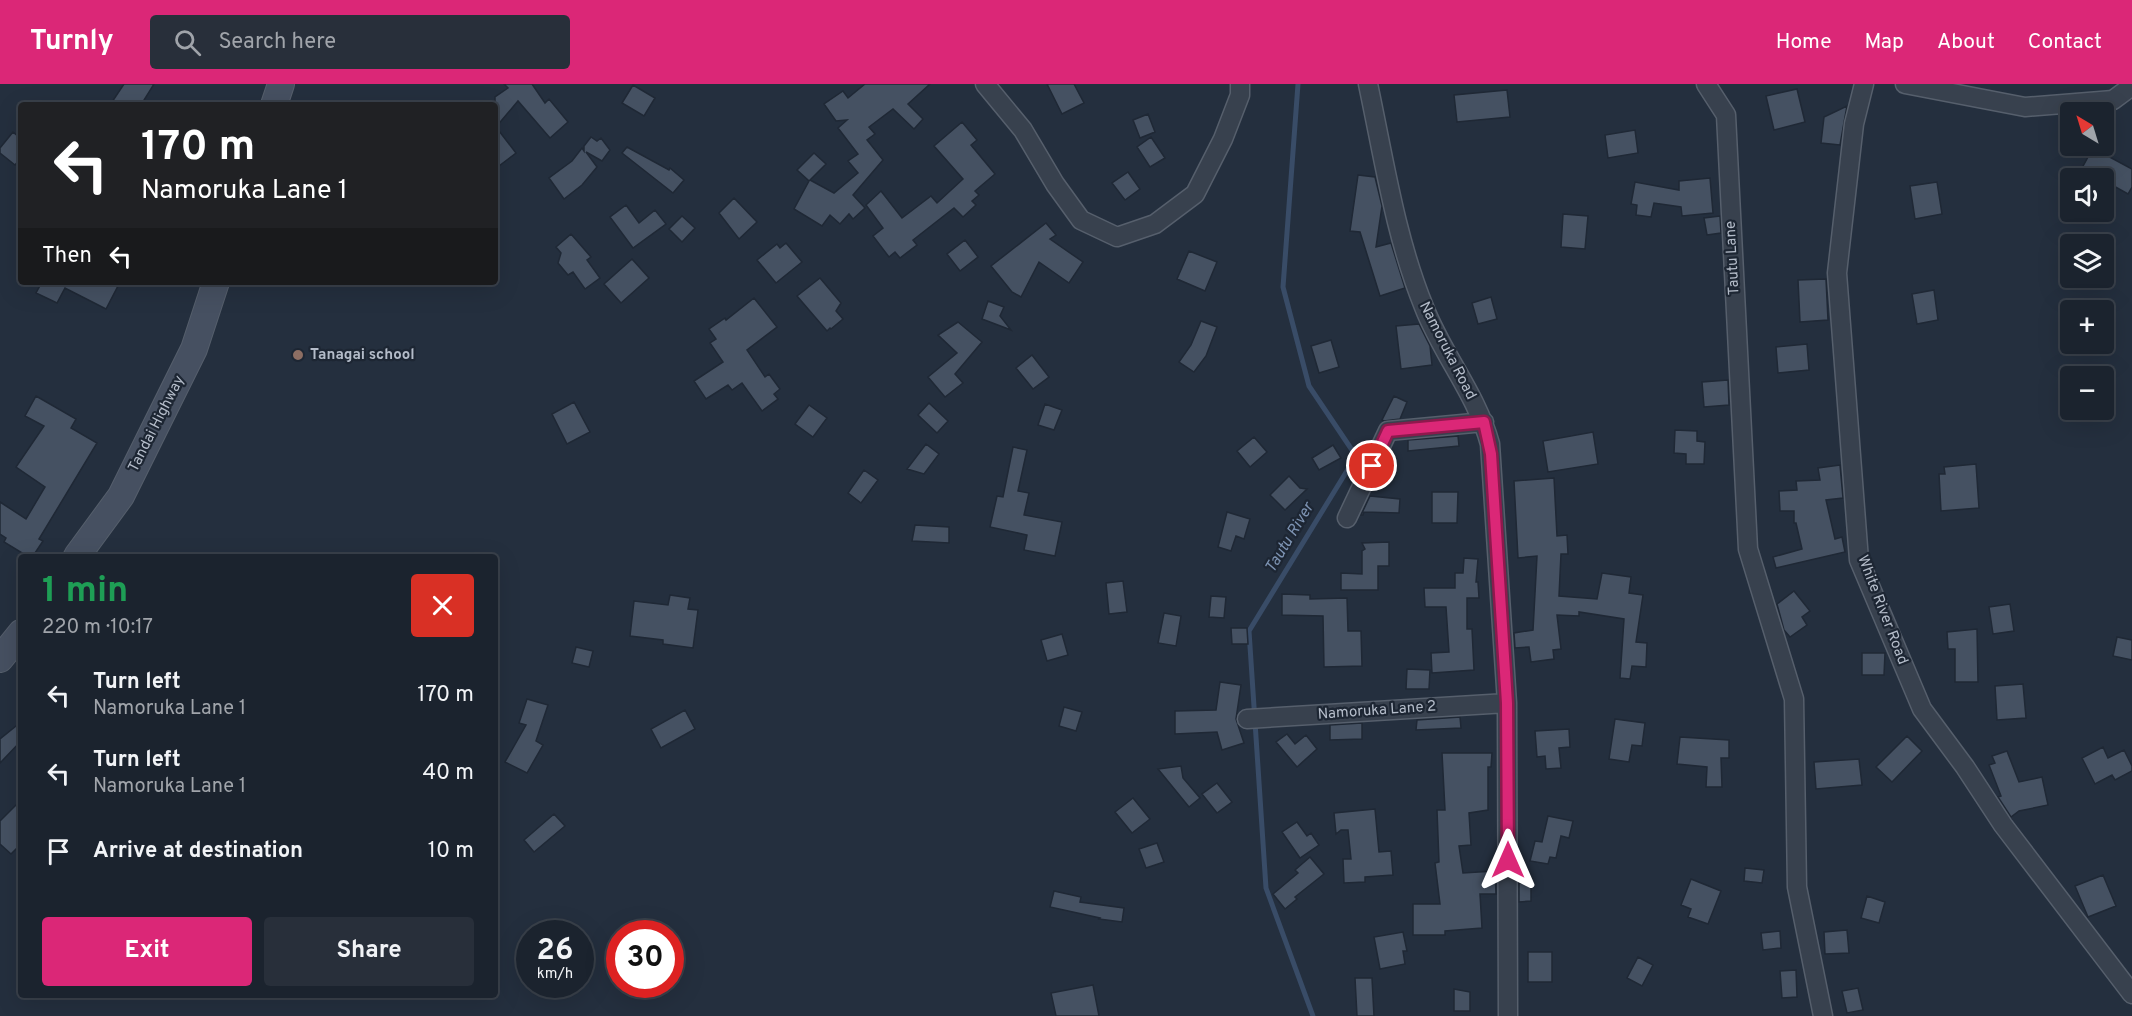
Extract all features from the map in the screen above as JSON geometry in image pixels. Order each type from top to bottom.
[{"type":"main road","points":[[275,102],[281,84]]},
{"type":"main road","name":"Tandai Highway","points":[[78,554],[121,496],[195,349],[215,285]]},
{"type":"main road","points":[[0,659],[18,637]]},
{"type":"street","points":[[985,84],[1023,130],[1055,184],[1082,220],[1117,237],[1155,224],[1195,194],[1224,139],[1240,95],[1240,84]]},
{"type":"street","name":"Namoruka Road","points":[[1368,84],[1389,189],[1404,248],[1424,309],[1484,422],[1491,454],[1507,703],[1508,1016]]},
{"type":"street","name":"Tautu Lane","points":[[1706,84],[1726,115],[1748,549],[1794,699],[1797,887],[1823,1016]]},
{"type":"street","name":"White River Road","points":[[1864,84],[1854,124],[1837,273],[1859,560],[1922,709],[1965,767],[2003,825],[2132,994]]},
{"type":"street","points":[[1905,84],[2025,107],[2113,100],[2132,86]]},
{"type":"street","points":[[1347,518],[1388,431],[1484,422]]},
{"type":"street","name":"Namoruka Lane 2","points":[[1247,719],[1507,703]]},
{"type":"building","points":[[124,84],[154,84],[143,102],[112,102]]},
{"type":"building","points":[[504,84],[532,84],[545,103],[549,99],[568,122],[550,138],[518,101],[498,125],[498,102],[495,102],[495,97],[508,88]]},
{"type":"building","points":[[865,84],[930,84],[908,104],[923,119],[914,129],[893,109],[869,127],[875,134],[867,140],[883,160],[853,195],[865,208],[853,219],[849,214],[840,224],[830,215],[822,226],[794,209],[809,181],[797,170],[814,153],[826,164],[810,180],[834,193],[858,173],[848,161],[858,154],[838,128],[847,120],[836,121],[824,104],[843,91],[848,98]]},
{"type":"building","points":[[1047,84],[1074,84],[1084,103],[1062,114]]},
{"type":"building","points":[[633,85],[655,98],[644,116],[622,103]]},
{"type":"building","points":[[1797,89],[1805,122],[1774,130],[1766,96]]},
{"type":"building","points":[[1507,90],[1510,117],[1457,122],[1454,95]]},
{"type":"building","points":[[1847,106],[1840,145],[1821,143],[1824,117]]},
{"type":"building","points":[[1148,114],[1155,132],[1140,138],[1133,120]]},
{"type":"building","points":[[962,122],[977,140],[971,145],[995,174],[975,191],[979,195],[972,201],[976,205],[963,217],[954,208],[913,240],[917,245],[900,258],[895,252],[889,257],[873,236],[883,228],[866,205],[881,191],[902,218],[931,196],[937,203],[963,179],[934,146]]},
{"type":"building","points":[[498,130],[516,153],[498,167]]},
{"type":"building","points":[[1635,130],[1638,153],[1608,158],[1605,135]]},
{"type":"building","points":[[13,132],[18,136],[18,162],[15,165],[0,153],[0,148]]},
{"type":"building","points":[[591,137],[597,141],[601,138],[610,150],[602,161],[586,152],[597,167],[582,185],[564,199],[549,178],[572,161],[582,148],[584,151],[584,146]]},
{"type":"building","points":[[1151,137],[1165,158],[1150,167],[1137,147]]},
{"type":"building","points":[[627,147],[669,170],[670,168],[684,180],[673,193],[622,153]]},
{"type":"building","points":[[2089,156],[2108,156],[2132,169],[2132,187],[2128,194],[2114,186],[2114,168],[2082,168]]},
{"type":"building","points":[[1128,172],[1140,189],[1125,200],[1112,183]]},
{"type":"building","points":[[1358,175],[1375,177],[1382,206],[1376,247],[1391,243],[1405,288],[1380,296],[1360,232],[1350,231]]},
{"type":"building","points":[[1710,178],[1713,213],[1682,216],[1681,207],[1654,203],[1651,217],[1636,215],[1637,205],[1631,204],[1635,182],[1679,190],[1679,181]]},
{"type":"building","points":[[1937,182],[1942,214],[1915,219],[1910,186]]},
{"type":"building","points":[[734,198],[757,222],[739,239],[719,213]]},
{"type":"building","points":[[626,205],[639,223],[655,210],[666,224],[633,248],[610,217]]},
{"type":"building","points":[[1563,214],[1588,216],[1585,249],[1561,247]]},
{"type":"building","points":[[682,216],[695,228],[682,242],[669,229]]},
{"type":"building","points":[[1720,216],[1721,233],[1707,235],[1704,218]]},
{"type":"building","points":[[1046,223],[1056,235],[1050,239],[1083,262],[1069,283],[1039,262],[1021,297],[1012,292],[991,266]]},
{"type":"building","points":[[571,234],[591,257],[587,260],[600,278],[585,289],[573,272],[568,275],[558,263],[561,253],[556,247]]},
{"type":"building","points":[[965,240],[978,257],[960,271],[947,254]]},
{"type":"building","points":[[786,243],[802,262],[776,283],[757,260],[777,244],[780,248]]},
{"type":"building","points":[[1189,251],[1217,262],[1205,291],[1177,279]]},
{"type":"building","points":[[632,259],[649,278],[621,303],[604,284]]},
{"type":"building","points":[[820,278],[841,303],[836,311],[843,319],[827,331],[797,296]]},
{"type":"building","points":[[1826,279],[1828,320],[1800,322],[1798,280]]},
{"type":"building","points":[[40,285],[118,285],[106,309],[65,288],[57,303],[36,293]]},
{"type":"building","points":[[1934,290],[1938,320],[1917,324],[1912,294]]},
{"type":"building","points":[[1491,297],[1497,319],[1478,324],[1472,303]]},
{"type":"building","points":[[754,298],[777,327],[747,350],[765,377],[769,374],[780,389],[774,394],[778,399],[762,411],[742,383],[732,390],[728,385],[706,399],[694,381],[723,362],[710,343],[716,339],[709,329],[725,318],[726,320]]},
{"type":"building","points":[[988,301],[1004,307],[1000,316],[1011,330],[982,319]]},
{"type":"building","points":[[1201,321],[1217,327],[1206,356],[1194,372],[1179,362],[1191,345]]},
{"type":"building","points":[[958,322],[982,342],[955,374],[963,383],[945,397],[928,377],[957,353],[938,335]]},
{"type":"building","points":[[1419,324],[1430,346],[1432,365],[1401,369],[1396,326]]},
{"type":"building","points":[[1331,340],[1339,367],[1319,373],[1311,346]]},
{"type":"building","points":[[1807,344],[1809,370],[1778,373],[1776,347]]},
{"type":"building","points":[[1032,355],[1049,377],[1033,389],[1016,368]]},
{"type":"building","points":[[1728,380],[1729,405],[1704,407],[1702,382]]},
{"type":"building","points":[[36,396],[76,419],[71,428],[97,443],[39,539],[43,541],[34,554],[24,554],[4,542],[6,538],[0,534],[0,502],[26,519],[45,487],[16,467],[44,426],[25,416]]},
{"type":"building","points":[[1394,396],[1407,402],[1400,419],[1384,421],[1382,420]]},
{"type":"building","points":[[574,402],[590,432],[567,444],[552,414]]},
{"type":"building","points":[[929,403],[948,421],[937,433],[918,415]]},
{"type":"building","points":[[1045,404],[1062,410],[1054,430],[1038,425]]},
{"type":"building","points":[[809,405],[827,418],[813,437],[795,424]]},
{"type":"building","points":[[1675,430],[1697,431],[1697,441],[1705,442],[1704,464],[1686,464],[1686,454],[1674,453]]},
{"type":"building","points":[[1593,432],[1598,464],[1548,472],[1543,441]]},
{"type":"building","points":[[1458,436],[1459,446],[1408,451],[1408,440]]},
{"type":"building","points":[[1254,437],[1267,452],[1250,467],[1237,451]]},
{"type":"building","points":[[926,444],[939,454],[924,474],[907,469]]},
{"type":"building","points":[[1333,445],[1341,458],[1319,470],[1312,458]]},
{"type":"building","points":[[1013,447],[1027,450],[1018,491],[1029,493],[1024,515],[1062,522],[1055,556],[1024,550],[1027,535],[990,527],[997,496],[1003,497]]},
{"type":"building","points":[[1976,464],[1979,508],[1941,511],[1939,474],[1945,474],[1944,467]]},
{"type":"building","points":[[1840,465],[1843,498],[1826,500],[1835,539],[1842,537],[1845,552],[1776,568],[1773,557],[1802,549],[1796,523],[1794,523],[1794,511],[1780,511],[1779,491],[1797,490],[1796,481],[1820,480],[1818,468]]},
{"type":"building","points":[[864,470],[878,480],[861,503],[848,493]]},
{"type":"building","points":[[1289,476],[1300,488],[1307,489],[1285,510],[1270,495]]},
{"type":"building","points":[[1554,478],[1557,536],[1567,535],[1568,554],[1561,554],[1559,596],[1597,599],[1602,573],[1631,577],[1629,593],[1643,595],[1636,642],[1647,643],[1646,667],[1632,666],[1630,679],[1620,678],[1624,619],[1579,612],[1579,616],[1557,615],[1561,649],[1553,650],[1554,659],[1531,662],[1529,647],[1515,648],[1514,633],[1533,630],[1537,556],[1518,558],[1514,481]]},
{"type":"building","points":[[1432,492],[1458,492],[1457,523],[1432,523]]},
{"type":"building","points":[[1370,496],[1400,499],[1399,513],[1364,512],[1361,515]]},
{"type":"building","points":[[1227,512],[1250,519],[1244,539],[1236,536],[1231,551],[1218,547]]},
{"type":"building","points":[[915,525],[949,527],[949,543],[912,541]]},
{"type":"building","points":[[1389,542],[1389,566],[1378,566],[1378,590],[1341,590],[1341,573],[1362,574],[1362,551],[1365,549],[1362,543]]},
{"type":"building","points":[[1464,558],[1478,559],[1476,582],[1478,582],[1479,598],[1467,598],[1467,629],[1472,629],[1474,670],[1432,673],[1431,653],[1449,652],[1446,607],[1425,607],[1424,588],[1455,588],[1455,573],[1463,573]]},
{"type":"building","points":[[1123,581],[1127,612],[1109,614],[1106,583]]},
{"type":"building","points":[[1794,591],[1810,611],[1802,617],[1807,625],[1790,637],[1784,630],[1777,604]]},
{"type":"building","points":[[1282,594],[1310,595],[1310,599],[1347,598],[1348,631],[1361,631],[1362,666],[1324,667],[1323,616],[1282,615]]},
{"type":"building","points":[[670,595],[690,598],[688,609],[698,610],[693,648],[663,644],[663,640],[630,636],[634,601],[668,605]]},
{"type":"building","points":[[1211,596],[1226,597],[1224,618],[1209,617]]},
{"type":"building","points":[[2010,604],[2014,631],[1993,634],[1989,607]]},
{"type":"building","points":[[1164,613],[1181,616],[1176,646],[1158,643]]},
{"type":"building","points":[[1231,628],[1247,628],[1248,644],[1232,644]]},
{"type":"building","points":[[1977,629],[1978,682],[1955,682],[1955,649],[1948,649],[1947,632]]},
{"type":"building","points":[[1062,634],[1068,655],[1047,661],[1041,640]]},
{"type":"building","points":[[2117,637],[2132,640],[2132,660],[2113,656]]},
{"type":"building","points":[[576,647],[593,651],[589,667],[572,663]]},
{"type":"building","points":[[1862,653],[1885,653],[1884,675],[1862,675]]},
{"type":"building","points":[[1407,669],[1430,670],[1429,689],[1406,689]]},
{"type":"building","points":[[1220,682],[1241,685],[1236,719],[1244,743],[1222,750],[1217,732],[1175,734],[1175,711],[1216,710]]},
{"type":"building","points":[[2023,684],[2026,718],[1997,720],[1995,686]]},
{"type":"building","points":[[527,699],[548,705],[536,741],[543,745],[527,773],[505,762],[526,725],[519,723]]},
{"type":"building","points":[[1064,707],[1082,712],[1076,731],[1059,726]]},
{"type":"building","points":[[685,710],[695,729],[661,748],[651,729]]},
{"type":"building","points":[[1460,717],[1461,728],[1416,730],[1417,720]]},
{"type":"building","points":[[1615,719],[1645,723],[1642,746],[1632,745],[1629,762],[1609,759]]},
{"type":"building","points":[[1362,723],[1362,739],[1330,740],[1330,725]]},
{"type":"building","points":[[18,724],[18,744],[0,763],[0,739]]},
{"type":"building","points":[[1569,729],[1570,747],[1559,748],[1561,768],[1546,769],[1545,756],[1537,757],[1535,731]]},
{"type":"building","points":[[1287,734],[1295,744],[1306,735],[1317,749],[1297,767],[1276,742]]},
{"type":"building","points":[[1907,736],[1922,751],[1892,782],[1876,767]]},
{"type":"building","points":[[1680,737],[1729,740],[1729,758],[1721,758],[1722,787],[1706,787],[1707,767],[1677,764]]},
{"type":"building","points":[[2103,747],[2108,758],[2124,750],[2132,771],[2115,780],[2112,775],[2095,784],[2082,758]]},
{"type":"building","points":[[2007,751],[2019,782],[2042,777],[2048,805],[2019,811],[2011,817],[1998,797],[2001,796],[1989,765],[1995,763],[1992,756]]},
{"type":"building","points":[[1442,753],[1492,753],[1491,767],[1488,767],[1488,810],[1469,813],[1471,845],[1459,846],[1463,873],[1495,871],[1496,894],[1480,894],[1482,928],[1445,931],[1445,935],[1413,935],[1413,904],[1440,904],[1435,863],[1439,862],[1437,810],[1445,810]]},
{"type":"building","points":[[1859,759],[1862,785],[1816,789],[1814,762]]},
{"type":"building","points":[[1181,766],[1183,778],[1200,798],[1189,807],[1158,769]]},
{"type":"building","points":[[1217,783],[1232,802],[1217,813],[1202,794]]},
{"type":"building","points":[[1133,798],[1150,819],[1132,833],[1115,812]]},
{"type":"building","points":[[18,803],[18,847],[11,854],[0,844],[0,821]]},
{"type":"building","points":[[1375,809],[1379,852],[1391,851],[1393,875],[1365,877],[1365,882],[1344,883],[1343,859],[1351,859],[1348,830],[1341,830],[1336,834],[1334,813]]},
{"type":"building","points":[[554,814],[565,826],[534,852],[524,840]]},
{"type":"building","points":[[1548,816],[1573,821],[1569,838],[1561,836],[1556,858],[1550,857],[1548,864],[1530,861],[1535,841],[1542,842]]},
{"type":"building","points":[[1297,822],[1307,836],[1311,833],[1319,845],[1300,858],[1282,832]]},
{"type":"building","points":[[1157,843],[1164,862],[1146,868],[1139,849]]},
{"type":"building","points":[[1310,857],[1324,874],[1295,897],[1297,899],[1285,909],[1273,894],[1298,873],[1295,870]]},
{"type":"building","points":[[1745,868],[1764,870],[1762,883],[1744,881]]},
{"type":"building","points":[[2103,875],[2116,906],[2088,917],[2075,886]]},
{"type":"building","points":[[1691,879],[1721,891],[1708,924],[1688,917],[1691,909],[1681,905]]},
{"type":"building","points":[[1519,883],[1531,883],[1531,901],[1519,902]]},
{"type":"building","points":[[1054,891],[1081,897],[1080,902],[1124,908],[1122,922],[1050,907]]},
{"type":"building","points":[[1867,896],[1885,902],[1879,923],[1861,918]]},
{"type":"building","points":[[1847,930],[1849,953],[1825,954],[1824,932]]},
{"type":"building","points":[[1780,931],[1781,948],[1763,950],[1761,933]]},
{"type":"building","points":[[1403,932],[1407,951],[1403,951],[1405,964],[1380,969],[1374,937]]},
{"type":"building","points":[[1528,952],[1552,952],[1552,982],[1528,982]]},
{"type":"building","points":[[1638,957],[1653,965],[1642,986],[1627,978]]},
{"type":"building","points":[[1796,970],[1797,997],[1782,998],[1780,971]]},
{"type":"building","points":[[1355,978],[1372,978],[1374,1016],[1357,1016]]},
{"type":"building","points":[[1093,985],[1099,1016],[1056,1016],[1051,993]]},
{"type":"building","points":[[1858,988],[1863,1010],[1847,1013],[1842,991]]},
{"type":"building","points":[[1454,989],[1470,992],[1470,1011],[1454,1011]]},
{"type":"waterway","name":"Tautu River","points":[[1298,84],[1283,287],[1309,386],[1356,456],[1249,631],[1266,888],[1313,1016]]},
{"type":"place","name":"Tanagai school","points":[[298,355]]},
{"type":"route","points":[[1372,466],[1388,431],[1484,422],[1491,454],[1507,703],[1508,860]]}]
